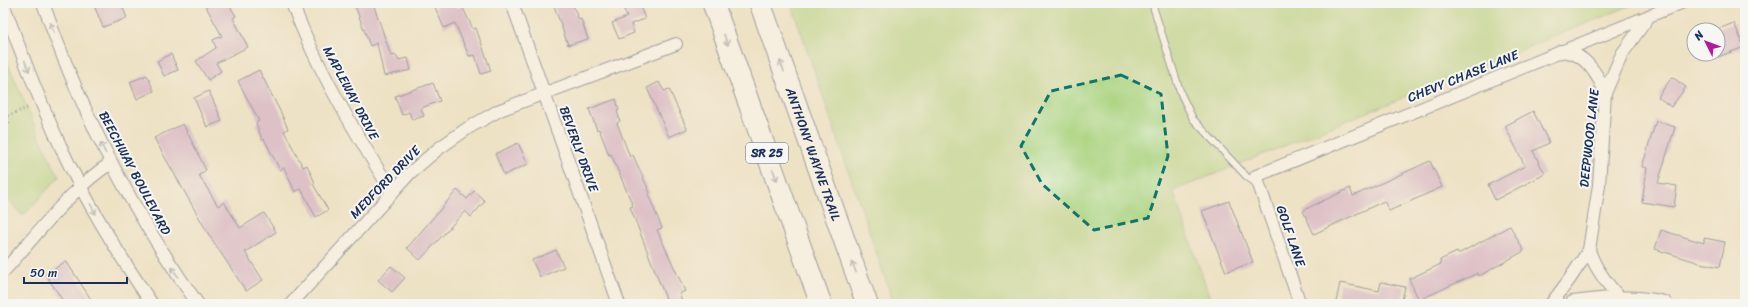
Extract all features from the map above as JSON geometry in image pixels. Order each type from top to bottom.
[{"type":"highway","name":"SR 25","points":[[713,3],[821,304]]},
{"type":"highway","name":"ANTHONY WAYNE TRAIL","points":[[760,3],[867,304]]},
{"type":"street","points":[[3,3],[17,42],[67,160],[124,263],[152,304]]},
{"type":"street","name":"BEECHWAY BOULEVARD","points":[[43,3],[74,82],[101,144],[156,243],[198,304]]},
{"type":"street","name":"MAPLEWAY DRIVE","points":[[292,3],[302,30],[351,124],[392,192]]},
{"type":"street","name":"BEVERLY DRIVE","points":[[512,3],[619,304]]},
{"type":"street","name":"CHEVY CHASE LANE","points":[[1257,181],[1561,51],[1681,3]]},
{"type":"street","name":"DEEPWOOD LANE","points":[[1620,298],[1608,285],[1593,264],[1589,250],[1599,185],[1606,93],[1622,54],[1648,16]]},
{"type":"street","name":"MEDFORD DRIVE","points":[[291,304],[392,192],[410,173],[438,148],[468,128],[500,110],[676,44]]},
{"type":"street","points":[[1561,51],[1574,54],[1586,64],[1599,78],[1606,93]]},
{"type":"street","points":[[3,272],[81,186],[96,172],[111,163]]},
{"type":"street","name":"GOLF LANE","points":[[1257,181],[1300,304]]},
{"type":"street","name":"DEEPWOOD LANE","points":[[1551,304],[1589,250]]},
{"type":"street","points":[[1573,304],[1620,298],[1645,299],[1664,304]]},
{"type":"lane","points":[[1152,3],[1181,94],[1193,119],[1247,176],[1257,181]]},
{"type":"path","points":[[8,123],[7,116],[28,108]]},
{"type":"highlighted area","points":[[1121,75],[1161,94],[1168,156],[1148,218],[1094,230],[1042,184],[1021,146],[1051,91]]},
{"type":"green space","points":[[791,3],[1637,3],[1173,191],[1212,304],[894,304]]},
{"type":"green space","points":[[3,52],[40,138],[59,177],[23,216],[3,194]]},
{"type":"building","points":[[93,3],[121,3],[127,18],[103,27]]},
{"type":"building","points":[[204,3],[228,3],[236,16],[233,18],[248,47],[216,63],[221,71],[208,80],[196,61],[216,48],[213,40],[222,36]]},
{"type":"building","points":[[354,3],[373,3],[391,56],[396,55],[398,60],[408,58],[411,70],[384,76],[377,43],[370,46]]},
{"type":"building","points":[[444,3],[454,3],[456,8],[462,6],[473,29],[476,28],[491,71],[481,74],[475,55],[469,56],[455,23],[444,28],[435,7]]},
{"type":"building","points":[[553,3],[572,3],[579,20],[581,19],[588,39],[568,45]]},
{"type":"building","points":[[621,3],[639,3],[645,19],[631,24],[634,33],[619,39],[612,23],[627,17]]},
{"type":"building","points":[[1734,23],[1744,47],[1726,54],[1726,26]]},
{"type":"building","points":[[171,54],[178,70],[164,76],[157,61]]},
{"type":"building","points":[[259,70],[288,129],[284,131],[303,167],[307,165],[315,183],[313,184],[328,210],[316,217],[301,189],[295,192],[284,168],[280,170],[264,139],[262,140],[256,123],[259,121],[238,81]]},
{"type":"building","points":[[147,75],[154,91],[137,99],[130,82]]},
{"type":"building","points":[[1672,77],[1686,87],[1671,107],[1658,97]]},
{"type":"building","points":[[659,82],[664,91],[669,89],[687,129],[669,137],[647,88]]},
{"type":"building","points":[[433,83],[440,101],[421,108],[424,116],[412,120],[409,112],[402,115],[395,96]]},
{"type":"building","points":[[209,91],[222,121],[207,127],[194,98]]},
{"type":"building","points":[[616,99],[620,121],[617,123],[630,157],[633,155],[650,193],[648,194],[662,228],[657,230],[685,291],[679,294],[684,304],[668,304],[630,207],[633,206],[611,154],[609,155],[589,109]]},
{"type":"building","points":[[1533,111],[1549,143],[1533,151],[1545,174],[1495,200],[1488,185],[1525,166],[1505,126]]},
{"type":"building","points":[[1656,121],[1675,127],[1658,183],[1677,186],[1674,207],[1642,202],[1647,168],[1642,167]]},
{"type":"building","points":[[183,124],[206,170],[199,175],[218,206],[224,202],[240,228],[264,213],[276,232],[245,252],[263,280],[246,291],[209,235],[154,138]]},
{"type":"building","points":[[518,143],[528,164],[504,175],[495,154]]},
{"type":"building","points":[[1430,161],[1442,187],[1389,211],[1384,201],[1314,234],[1303,211],[1350,188],[1353,196]]},
{"type":"building","points":[[457,190],[467,199],[474,191],[485,201],[471,217],[465,211],[420,260],[407,248]]},
{"type":"building","points":[[1229,201],[1253,262],[1226,272],[1202,211]]},
{"type":"building","points":[[1510,226],[1524,251],[1479,276],[1478,273],[1419,300],[1409,279],[1441,264],[1440,260],[1457,252],[1458,254]]},
{"type":"building","points":[[1661,230],[1704,243],[1704,238],[1725,242],[1720,267],[1700,263],[1655,249]]},
{"type":"building","points":[[556,250],[564,267],[540,277],[532,260]]},
{"type":"building","points":[[66,261],[94,304],[65,304],[46,275]]},
{"type":"building","points":[[391,266],[405,278],[392,292],[378,280]]},
{"type":"building","points":[[1381,282],[1405,287],[1401,304],[1347,304],[1336,302],[1340,283],[1379,291]]}]
